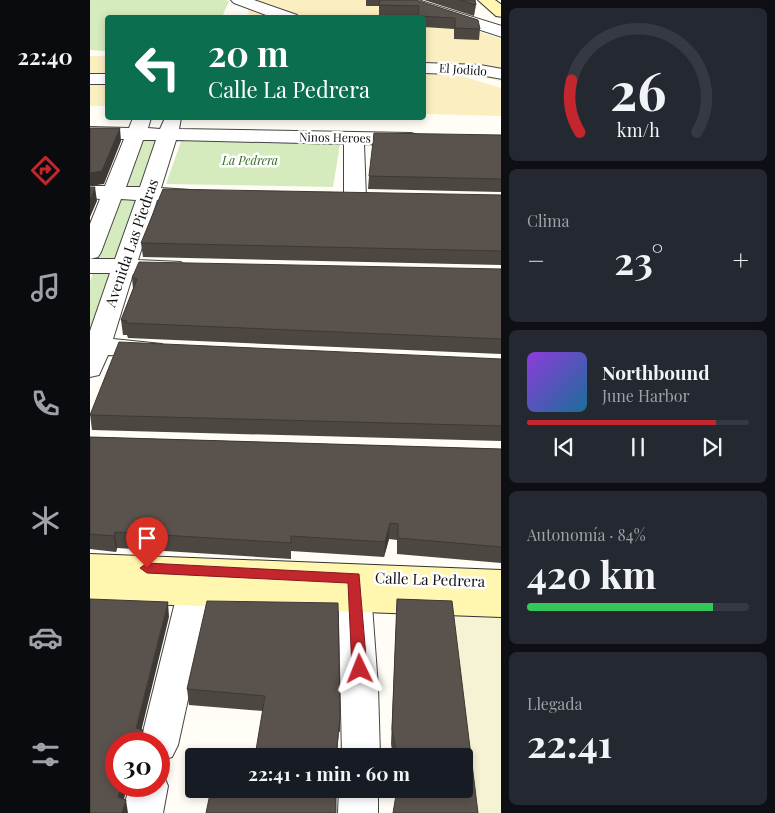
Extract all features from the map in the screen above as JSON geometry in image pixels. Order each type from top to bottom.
[{"type":"main road","points":[[486,0],[501,13]]},
{"type":"main road","name":"Calle La Pedrera","points":[[90,566],[356,589],[501,604]]},
{"type":"main road","name":"Calle La Pedrera","points":[[90,590],[194,594],[501,582]]},
{"type":"street","points":[[239,0],[282,15]]},
{"type":"street","points":[[403,0],[501,32]]},
{"type":"street","name":"El Jodido","points":[[426,68],[480,70],[501,74]]},
{"type":"street","points":[[90,79],[105,79]]},
{"type":"street","points":[[90,252],[139,126]]},
{"type":"street","name":"Ninos Heroes","points":[[90,133],[139,126],[171,126],[354,138],[432,139]]},
{"type":"street","name":"Avenida Las Piedras","points":[[92,354],[171,126]]},
{"type":"street","points":[[354,138],[356,198]]},
{"type":"street","points":[[90,192],[216,195]]},
{"type":"street","points":[[90,266],[190,267]]},
{"type":"street","points":[[92,354],[176,350]]},
{"type":"street","points":[[356,589],[361,748]]},
{"type":"street","points":[[162,732],[194,594]]},
{"type":"street","points":[[143,813],[147,797]]},
{"type":"street","points":[[358,813],[359,798]]},
{"type":"shaded area","points":[[451,603],[501,604],[501,813],[474,813],[473,748],[467,748]]},
{"type":"green space","points":[[90,0],[229,1],[223,15],[105,15],[105,51],[90,50]]},
{"type":"green space","points":[[141,133],[161,133],[90,341],[90,282]]},
{"type":"green space","name":"La Pedrera","points":[[184,133],[341,138],[333,187],[166,184]]},
{"type":"sand","points":[[230,0],[385,0],[501,39],[501,81],[435,68],[501,88],[501,116],[426,114],[426,15],[249,15],[248,9]]},
{"type":"sand","points":[[90,56],[105,56],[105,106],[90,106]]},
{"type":"building","points":[[380,0],[416,0],[478,20],[480,29],[455,28],[455,18],[418,15],[419,6],[379,5]]},
{"type":"building","points":[[460,0],[475,0],[476,5]]},
{"type":"building","points":[[90,128],[120,128],[102,171],[90,173]]},
{"type":"building","points":[[374,133],[501,135],[501,179],[369,176]]},
{"type":"building","points":[[90,187],[95,187],[90,200]]},
{"type":"building","points":[[163,189],[501,195],[501,251],[141,243]]},
{"type":"building","points":[[139,262],[501,269],[501,339],[126,323],[127,321],[121,320],[137,279],[132,278]]},
{"type":"building","points":[[119,342],[501,359],[501,426],[90,415]]},
{"type":"building","points":[[90,437],[501,449],[501,547],[398,538],[398,524],[390,523],[385,542],[291,536],[291,543],[115,532],[114,536],[90,534]]},
{"type":"building","points":[[90,599],[168,602],[136,728],[143,730],[142,732],[105,732],[105,797],[118,797],[126,800],[122,813],[90,813]]},
{"type":"building","points":[[397,599],[452,601],[470,748],[396,748],[392,729]]},
{"type":"building","points":[[207,601],[338,603],[340,717],[337,748],[256,748],[265,696],[187,689]]},
{"type":"building","points":[[473,772],[478,813],[393,813],[396,798],[473,798]]},
{"type":"building","points":[[209,798],[336,798],[336,813],[206,813]]},
{"type":"route","points":[[147,568],[354,578],[357,600],[360,669]]}]
